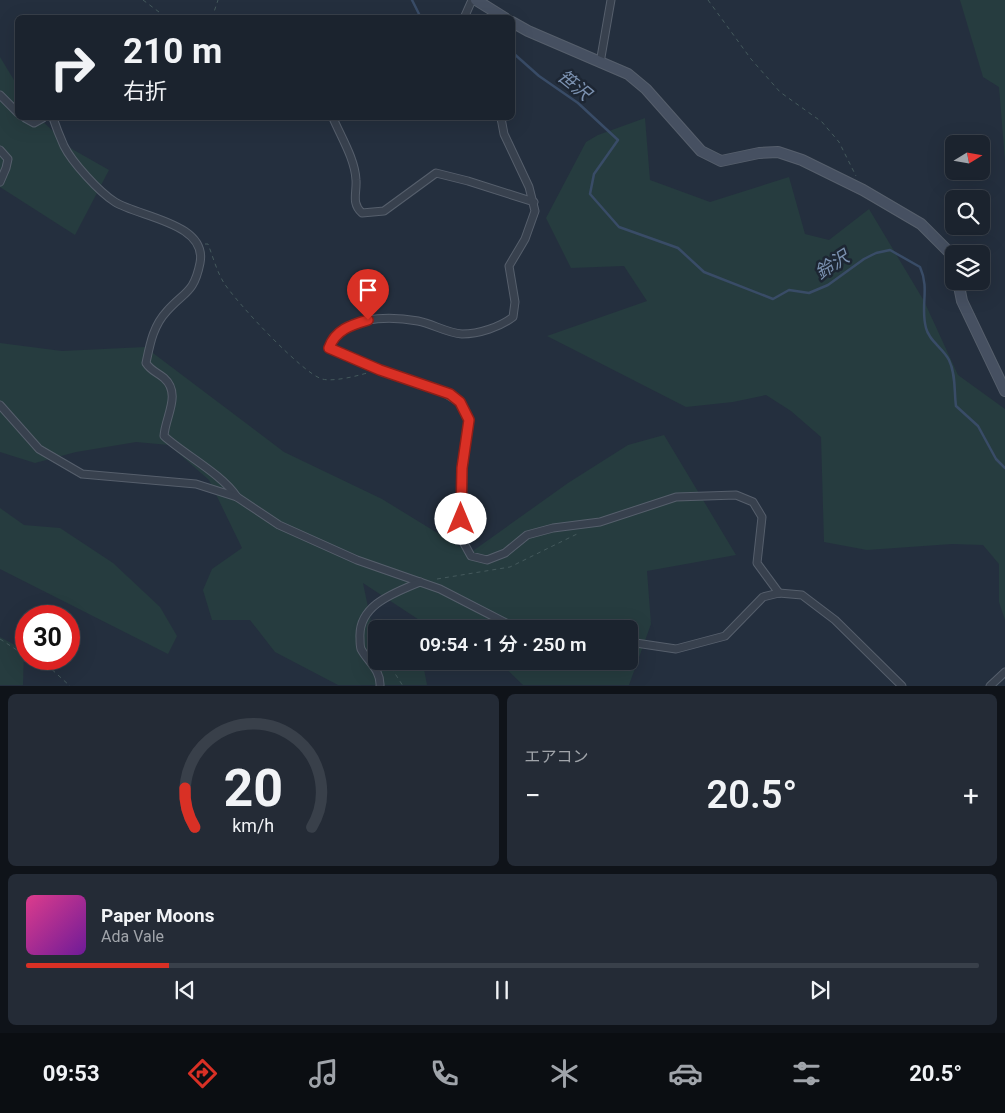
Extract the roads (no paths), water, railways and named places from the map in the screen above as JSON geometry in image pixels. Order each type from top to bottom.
[{"type":"street","points":[[465,15],[472,0]]},
{"type":"street","points":[[476,0],[500,15]]},
{"type":"street","points":[[600,63],[611,0]]},
{"type":"street","points":[[515,24],[628,74],[646,89],[701,151],[721,160],[759,153],[778,152],[802,160],[863,190],[921,224],[945,247]]},
{"type":"street","points":[[0,95],[15,110]]},
{"type":"street","points":[[54,120],[65,147],[85,173],[114,202],[149,217],[179,226],[197,241],[201,260],[196,282],[186,295],[167,311],[154,330],[146,363],[150,370],[164,378],[171,387],[173,403],[164,423],[164,436],[185,455],[228,484],[237,497]]},
{"type":"street","points":[[334,120],[353,166],[356,181],[355,203],[356,208],[362,212],[384,211],[436,173],[468,180],[534,202]]},
{"type":"street","points":[[501,120],[504,134],[534,202],[535,211],[530,228],[510,266],[515,302],[513,317],[495,326],[461,334],[419,321],[380,318],[352,325],[332,338],[329,348],[380,370],[450,394],[460,402],[469,420],[462,468],[461,529],[462,538],[471,556],[487,560],[506,553],[527,535],[553,528],[600,522],[676,497],[736,495],[753,502],[762,517],[757,563],[779,593]]},
{"type":"street","points":[[0,150],[8,158],[0,182]]},
{"type":"street","points":[[960,290],[962,301],[1005,391]]},
{"type":"street","points":[[0,405],[39,449],[82,474],[196,484],[237,497],[279,526],[357,560],[440,589],[500,620]]},
{"type":"street","points":[[380,686],[380,677],[360,648],[359,624],[366,614],[379,602],[420,582]]},
{"type":"street","points":[[638,643],[676,649],[725,636],[764,597],[779,593],[802,594],[835,620],[902,686]]},
{"type":"street","points":[[990,686],[1005,672]]},
{"type":"waterway","name":"笹沢","points":[[412,0],[420,15]]},
{"type":"waterway","name":"鈴沢","points":[[515,55],[539,76],[578,103],[618,140],[594,174],[590,194],[619,227],[678,248],[704,272],[773,299],[789,290],[809,293],[828,285],[864,259],[876,253],[890,250],[920,267],[925,290],[924,320],[926,328],[930,337],[951,365],[954,377],[956,406],[978,426],[996,459],[1005,468]]}]
